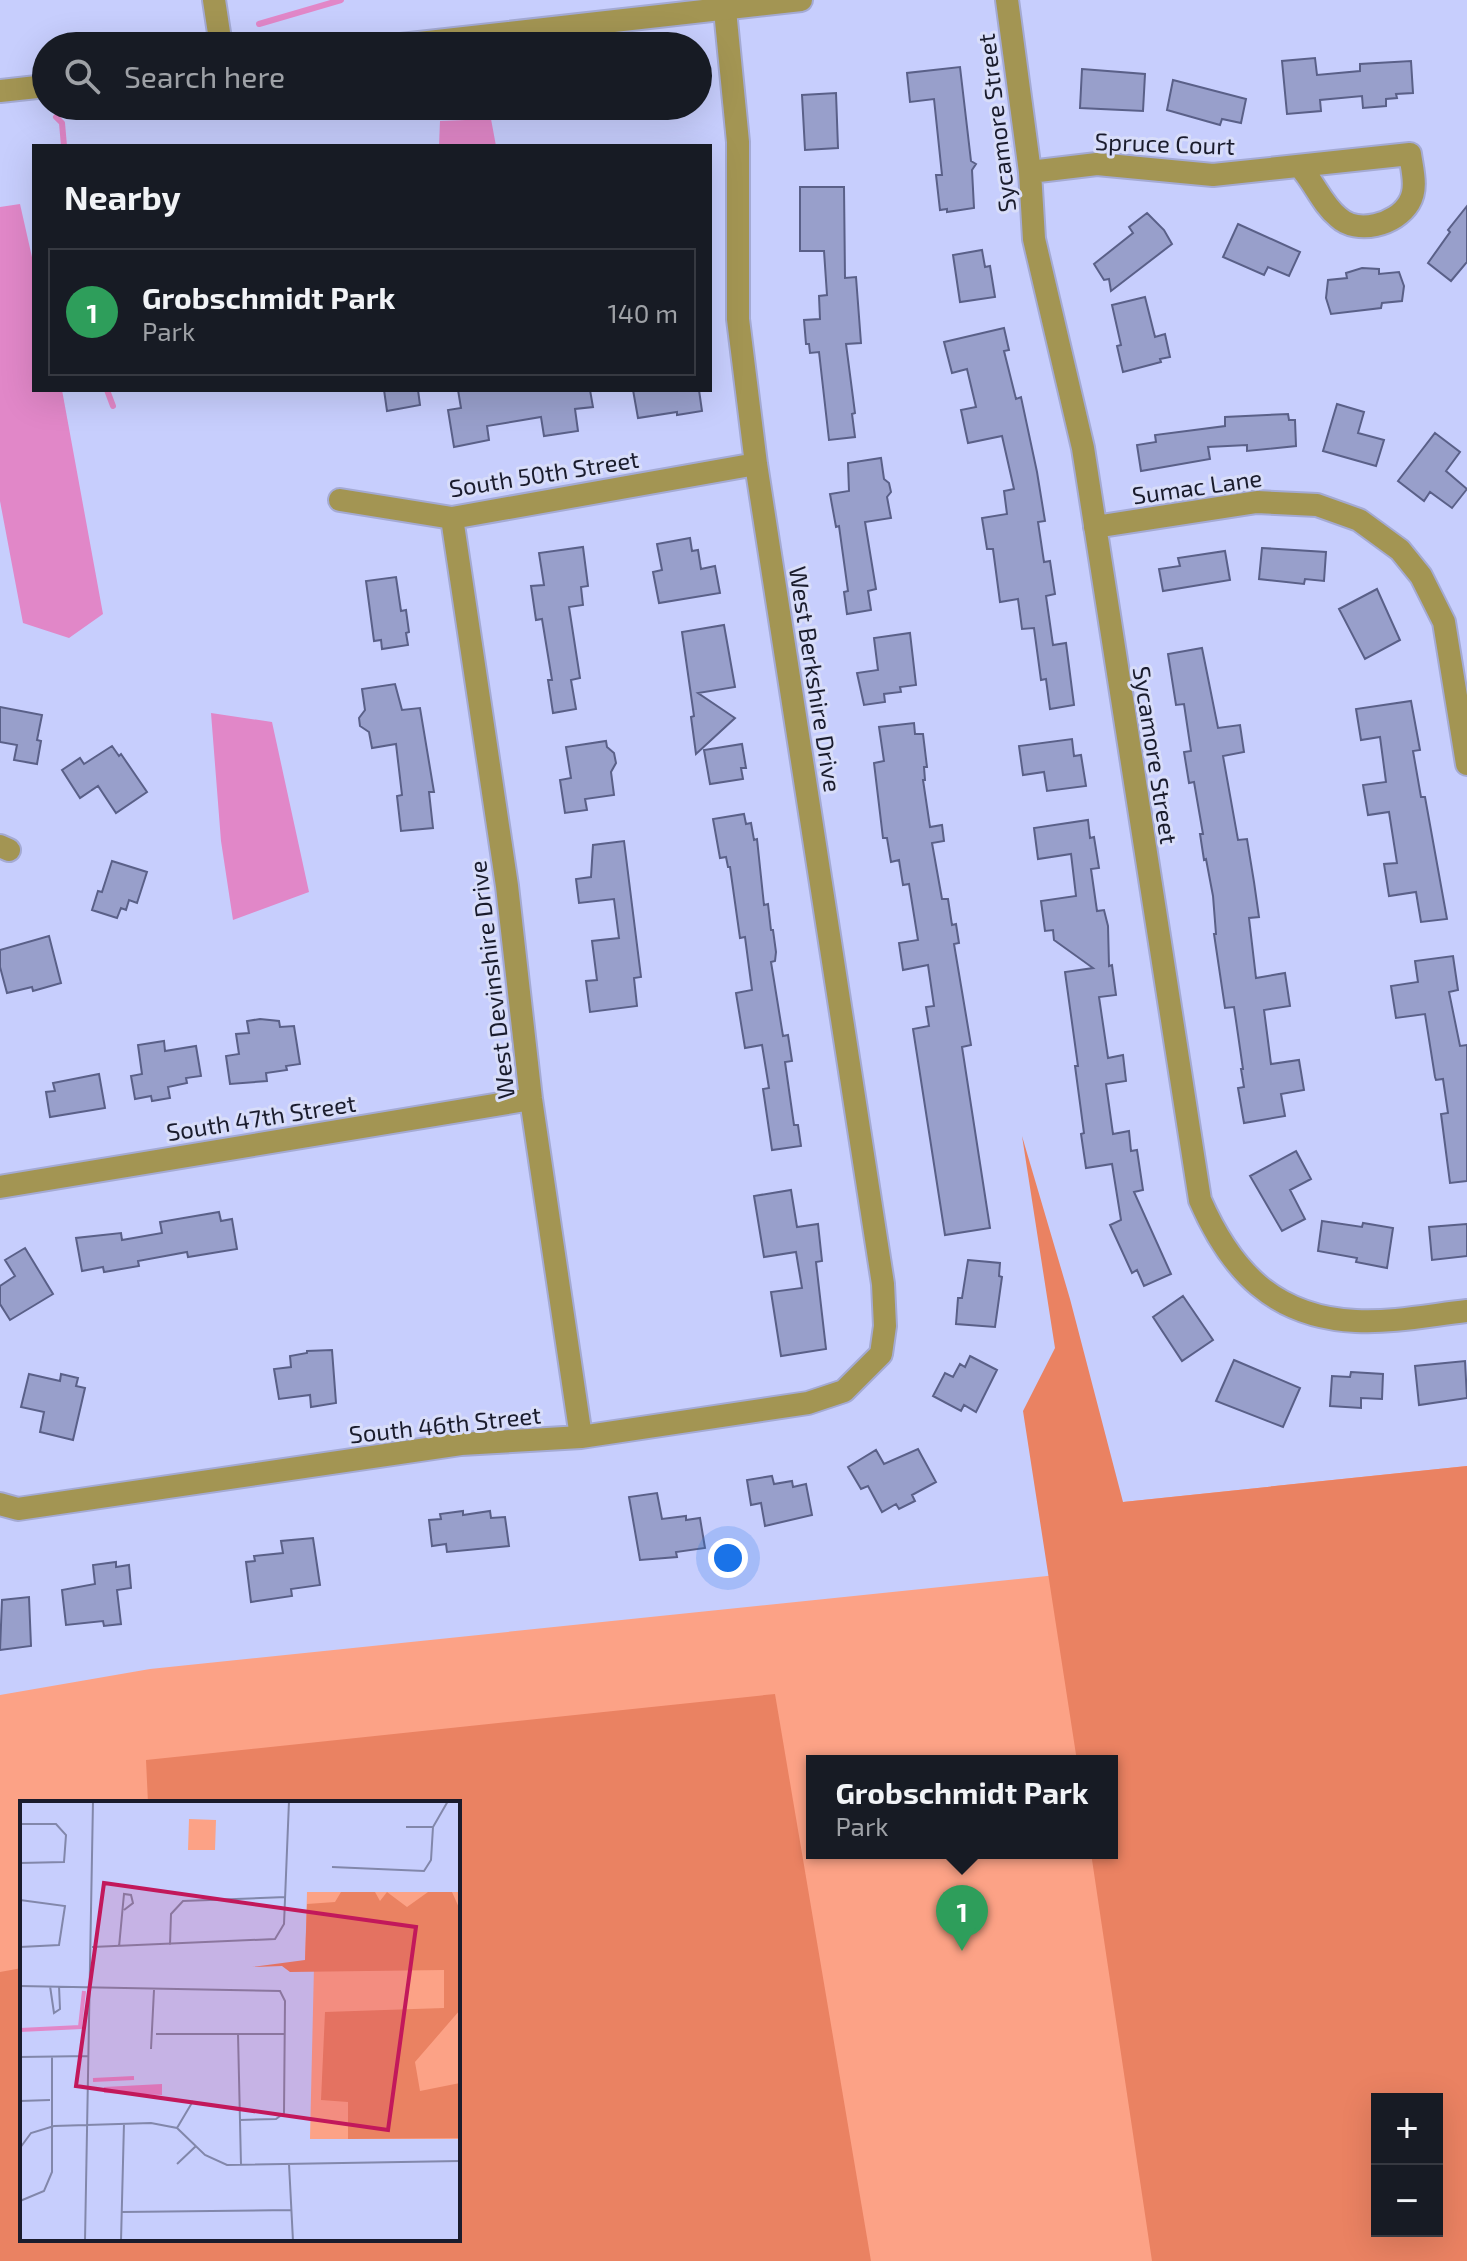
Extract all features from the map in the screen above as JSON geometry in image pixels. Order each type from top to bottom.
[{"type":"street","points":[[214,0],[219,32]]},
{"type":"street","points":[[503,32],[725,4],[801,0]]},
{"type":"street","name":"Sycamore Street","points":[[1007,0],[1030,172],[1034,239],[1083,448],[1200,1200],[1215,1235],[1241,1271],[1289,1305],[1320,1316],[1357,1322],[1467,1311]]},
{"type":"street","name":"West Berkshire Drive","points":[[725,4],[738,142],[738,319],[756,464],[883,1284],[885,1326],[881,1354]]},
{"type":"street","points":[[0,91],[32,88]]},
{"type":"street","name":"Spruce Court","points":[[1030,172],[1097,164],[1200,175],[1410,154],[1414,182],[1411,202],[1397,217],[1378,225],[1358,227],[1339,219],[1300,167]]},
{"type":"street","name":"South 50th Street","points":[[340,500],[452,518],[756,464]]},
{"type":"street","name":"Sumac Lane","points":[[1095,527],[1257,502],[1317,505],[1359,520],[1400,550],[1421,576],[1444,622],[1467,764]]},
{"type":"street","name":"West Devinshire Drive","points":[[452,518],[507,886],[531,1099],[581,1437]]},
{"type":"street","name":"South 47th Street","points":[[0,1187],[531,1099]]},
{"type":"street","name":"South 46th Street","points":[[0,1504],[18,1509],[461,1444],[581,1437],[808,1403],[844,1391],[881,1354]]},
{"type":"shaded area","points":[[491,120],[496,144],[439,144],[440,121]]},
{"type":"shaded area","points":[[20,204],[32,257],[32,392],[62,392],[103,614],[69,638],[23,623],[0,501],[0,207]]},
{"type":"shaded area","points":[[211,713],[272,722],[309,892],[233,920],[221,841]]},
{"type":"shaded area","points":[[1022,1136],[1070,1299],[1123,1502],[1467,1466],[1467,2261],[1152,2261],[1092,1859],[1118,1859],[1118,1755],[1076,1755],[1023,1411],[1055,1348]]},
{"type":"shaded area","points":[[1467,1466],[1467,2261],[0,2261],[0,1695],[150,1669],[1095,1571],[1123,1502]]},
{"type":"shaded area","points":[[775,1694],[871,2261],[0,2261],[0,1972],[20,1968],[20,2241],[460,2241],[460,1801],[148,1801],[146,1760]]},
{"type":"building","points":[[1315,58],[1317,75],[1360,71],[1360,64],[1411,61],[1413,93],[1396,94],[1397,98],[1386,99],[1386,106],[1363,108],[1362,96],[1320,100],[1321,111],[1287,114],[1282,61]]},
{"type":"building","points":[[960,67],[971,161],[976,164],[972,170],[974,208],[947,212],[947,209],[940,210],[936,175],[942,175],[934,99],[910,102],[907,73]]},
{"type":"building","points":[[1082,69],[1145,74],[1143,111],[1080,108]]},
{"type":"building","points":[[1173,80],[1246,99],[1241,123],[1222,119],[1220,125],[1167,110]]},
{"type":"building","points":[[836,93],[838,148],[805,150],[802,95]]},
{"type":"building","points":[[800,187],[844,187],[845,278],[856,277],[861,343],[846,344],[855,437],[829,440],[819,352],[810,353],[809,344],[806,344],[804,320],[820,319],[819,296],[827,295],[824,251],[800,251]]},
{"type":"building","points":[[1467,206],[1467,262],[1451,281],[1428,263]]},
{"type":"building","points":[[1147,213],[1164,230],[1172,244],[1111,291],[1109,279],[1104,280],[1094,264],[1133,233],[1129,227]]},
{"type":"building","points":[[1238,224],[1300,252],[1289,276],[1268,267],[1264,275],[1223,257]]},
{"type":"building","points":[[982,250],[985,267],[990,266],[995,297],[960,302],[953,255]]},
{"type":"building","points":[[1362,268],[1379,269],[1379,274],[1399,272],[1404,286],[1402,301],[1382,303],[1381,308],[1331,314],[1326,298],[1328,280],[1347,278],[1346,273]]},
{"type":"building","points":[[1145,297],[1155,337],[1165,334],[1170,357],[1123,372],[1117,346],[1121,345],[1112,305]]},
{"type":"building","points":[[1004,328],[1009,350],[1004,351],[1016,399],[1021,397],[1045,521],[1038,522],[1044,562],[1050,561],[1055,594],[1046,596],[1053,645],[1066,643],[1074,705],[1050,709],[1046,679],[1041,680],[1034,628],[1022,629],[1018,599],[1000,602],[993,549],[987,549],[982,518],[1007,514],[1004,491],[1014,489],[1002,436],[968,443],[961,410],[976,407],[967,369],[952,373],[944,342]]},
{"type":"building","points":[[384,392],[418,392],[420,405],[387,411]]},
{"type":"building","points":[[458,392],[590,392],[593,407],[575,409],[578,431],[544,436],[541,417],[487,426],[489,440],[454,447],[448,410],[461,408]]},
{"type":"building","points":[[633,392],[699,392],[702,411],[638,418]]},
{"type":"building","points":[[1337,404],[1364,412],[1358,433],[1384,440],[1376,466],[1323,451]]},
{"type":"building","points":[[1288,414],[1289,420],[1295,420],[1296,446],[1247,451],[1247,445],[1208,447],[1210,459],[1141,471],[1137,445],[1156,442],[1155,435],[1225,426],[1225,417]]},
{"type":"building","points":[[1435,433],[1460,452],[1446,471],[1467,489],[1452,508],[1430,492],[1424,501],[1398,481]]},
{"type":"building","points":[[881,458],[884,479],[889,483],[891,492],[887,497],[891,518],[865,522],[876,589],[868,591],[871,610],[847,614],[844,592],[848,591],[839,526],[836,527],[830,494],[849,491],[848,463]]},
{"type":"building","points":[[690,538],[692,551],[698,550],[701,569],[715,566],[720,593],[659,603],[653,572],[662,570],[657,544]]},
{"type":"building","points":[[583,547],[588,586],[581,587],[583,605],[569,607],[580,678],[571,680],[576,709],[553,713],[548,680],[552,680],[542,619],[536,620],[531,586],[544,585],[539,553]]},
{"type":"building","points":[[1262,548],[1326,552],[1324,581],[1305,579],[1304,584],[1259,579]]},
{"type":"building","points":[[1225,551],[1230,580],[1163,591],[1159,569],[1180,566],[1178,558]]},
{"type":"building","points":[[396,577],[401,611],[406,610],[408,645],[382,649],[381,640],[374,641],[366,581]]},
{"type":"building","points":[[1377,589],[1400,640],[1365,659],[1339,609]]},
{"type":"building","points":[[724,625],[735,687],[698,693],[735,718],[696,754],[682,632]]},
{"type":"building","points":[[910,633],[916,685],[900,687],[901,692],[884,694],[885,702],[864,705],[857,673],[878,670],[874,638]]},
{"type":"building","points":[[1202,648],[1218,728],[1240,725],[1244,752],[1223,756],[1238,840],[1247,839],[1254,882],[1259,917],[1249,918],[1256,978],[1285,973],[1290,1006],[1264,1010],[1271,1064],[1299,1060],[1304,1090],[1281,1094],[1285,1116],[1244,1123],[1238,1088],[1244,1087],[1243,1069],[1234,1007],[1225,1008],[1214,934],[1213,896],[1204,860],[1194,782],[1189,783],[1184,752],[1191,751],[1184,704],[1176,705],[1168,654]]},
{"type":"building","points":[[395,684],[402,710],[420,708],[434,792],[429,792],[433,828],[401,831],[397,796],[402,795],[396,744],[372,748],[369,732],[360,726],[359,718],[365,710],[362,689]]},
{"type":"building","points":[[1411,701],[1420,750],[1413,751],[1421,797],[1425,797],[1447,919],[1421,922],[1416,892],[1389,896],[1384,864],[1397,863],[1389,812],[1368,815],[1363,785],[1386,782],[1380,737],[1361,740],[1356,709]]},
{"type":"building","points":[[0,707],[42,715],[37,740],[41,741],[37,764],[14,760],[17,745],[0,742]]},
{"type":"building","points":[[914,723],[915,734],[923,734],[927,767],[924,767],[923,780],[930,827],[942,825],[944,841],[932,843],[942,899],[948,899],[952,925],[956,924],[959,943],[954,944],[971,1045],[962,1047],[990,1228],[945,1235],[913,1029],[929,1026],[926,1007],[934,1006],[928,965],[903,970],[899,943],[918,940],[909,884],[903,885],[899,860],[891,862],[887,838],[883,838],[874,763],[884,761],[879,727]]},
{"type":"building","points":[[1072,739],[1074,756],[1081,755],[1086,786],[1047,791],[1044,772],[1023,775],[1019,746]]},
{"type":"building","points":[[606,741],[616,763],[611,772],[614,795],[585,799],[587,810],[565,813],[560,780],[571,778],[566,747]]},
{"type":"building","points":[[742,744],[746,768],[741,768],[743,779],[710,784],[704,750]]},
{"type":"building","points":[[112,746],[147,792],[116,813],[98,786],[80,798],[62,770],[80,758],[84,764]]},
{"type":"building","points":[[744,814],[746,824],[751,823],[754,840],[757,839],[764,905],[768,904],[773,930],[776,952],[775,961],[771,962],[783,1036],[788,1035],[792,1061],[785,1062],[794,1125],[798,1125],[801,1146],[772,1150],[763,1089],[769,1088],[762,1045],[745,1048],[736,993],[752,990],[745,937],[740,938],[730,867],[726,857],[720,858],[713,819]]},
{"type":"building","points":[[1088,820],[1099,868],[1091,869],[1097,911],[1104,910],[1108,926],[1109,966],[1112,965],[1116,995],[1099,997],[1108,1058],[1123,1055],[1126,1081],[1106,1084],[1113,1134],[1129,1131],[1131,1151],[1137,1150],[1143,1190],[1134,1192],[1171,1274],[1144,1286],[1137,1270],[1132,1273],[1110,1225],[1121,1220],[1112,1164],[1086,1168],[1075,1066],[1078,1066],[1065,972],[1093,968],[1054,940],[1053,930],[1045,931],[1041,901],[1076,896],[1071,854],[1038,859],[1034,828]]},
{"type":"building","points":[[624,841],[641,977],[634,978],[637,1006],[590,1012],[586,981],[597,980],[592,941],[619,938],[614,899],[579,903],[576,879],[591,877],[593,845]]},
{"type":"building","points":[[112,861],[147,872],[137,903],[129,900],[126,910],[121,908],[117,918],[92,910],[98,891],[102,892]]},
{"type":"building","points":[[49,936],[61,983],[33,991],[32,987],[7,993],[0,967],[0,950]]},
{"type":"building","points":[[1453,956],[1458,990],[1449,992],[1460,1046],[1467,1045],[1467,1181],[1450,1183],[1441,1114],[1448,1113],[1443,1079],[1436,1080],[1435,1077],[1425,1014],[1396,1018],[1391,986],[1418,982],[1415,961]]},
{"type":"building","points":[[247,1021],[279,1021],[280,1027],[294,1026],[300,1064],[286,1066],[287,1070],[266,1073],[267,1081],[230,1084],[226,1056],[239,1054],[236,1034],[249,1033]]},
{"type":"building","points":[[164,1041],[165,1051],[196,1046],[201,1076],[186,1078],[187,1083],[168,1087],[170,1098],[152,1101],[151,1096],[135,1099],[131,1076],[142,1074],[138,1045]]},
{"type":"building","points":[[99,1074],[105,1108],[50,1117],[46,1092],[55,1091],[53,1083]]},
{"type":"building","points":[[1296,1151],[1311,1179],[1290,1190],[1305,1219],[1282,1231],[1250,1176]]},
{"type":"building","points":[[791,1190],[797,1227],[818,1224],[822,1261],[816,1262],[826,1349],[781,1356],[771,1292],[802,1288],[796,1252],[764,1257],[754,1196]]},
{"type":"building","points":[[219,1212],[221,1221],[232,1219],[237,1249],[188,1257],[187,1252],[138,1261],[139,1266],[104,1272],[103,1267],[82,1271],[76,1238],[121,1233],[122,1240],[162,1233],[160,1222]]},
{"type":"building","points":[[1322,1221],[1393,1228],[1387,1268],[1356,1262],[1357,1258],[1318,1251]]},
{"type":"building","points":[[1467,1224],[1467,1256],[1432,1260],[1429,1227]]},
{"type":"building","points":[[25,1248],[53,1294],[10,1320],[0,1304],[0,1286],[15,1276],[5,1260]]},
{"type":"building","points":[[968,1260],[1000,1263],[999,1276],[1002,1277],[995,1327],[956,1324],[958,1298],[962,1298]]},
{"type":"building","points":[[1183,1296],[1213,1340],[1182,1361],[1153,1317]]},
{"type":"building","points":[[332,1350],[336,1403],[311,1407],[310,1395],[279,1399],[274,1369],[291,1367],[290,1356],[307,1351]]},
{"type":"building","points":[[970,1356],[997,1370],[976,1412],[964,1405],[961,1411],[933,1396],[945,1373],[953,1377],[960,1364],[965,1367]]},
{"type":"building","points":[[1234,1360],[1300,1388],[1283,1427],[1216,1401]]},
{"type":"building","points":[[1465,1361],[1467,1398],[1419,1405],[1415,1366]]},
{"type":"building","points":[[1351,1372],[1383,1374],[1382,1399],[1361,1398],[1361,1408],[1330,1406],[1332,1376],[1350,1377]]},
{"type":"building","points":[[29,1374],[60,1381],[61,1374],[78,1378],[76,1386],[85,1388],[73,1440],[40,1432],[44,1412],[21,1407]]},
{"type":"building","points":[[918,1449],[936,1482],[912,1495],[915,1501],[899,1509],[896,1504],[882,1512],[868,1486],[861,1489],[848,1467],[876,1450],[884,1464]]},
{"type":"building","points":[[772,1476],[774,1484],[792,1481],[793,1487],[806,1484],[812,1515],[765,1526],[761,1503],[751,1505],[747,1480]]},
{"type":"building","points":[[657,1493],[662,1519],[700,1518],[705,1548],[676,1552],[677,1557],[640,1560],[629,1497]]},
{"type":"building","points":[[463,1511],[463,1515],[490,1511],[491,1518],[505,1517],[509,1546],[447,1552],[446,1544],[432,1546],[429,1520],[441,1519],[440,1514]]},
{"type":"building","points":[[313,1538],[320,1585],[291,1589],[292,1596],[251,1602],[246,1562],[255,1561],[254,1556],[283,1553],[281,1541]]},
{"type":"building","points":[[116,1562],[116,1567],[129,1565],[131,1588],[117,1590],[121,1624],[104,1626],[103,1621],[66,1625],[62,1590],[95,1584],[93,1565]]},
{"type":"building","points":[[29,1597],[31,1646],[0,1650],[2,1600]]},
{"type":"waterway","points":[[259,24],[341,0]]},
{"type":"waterway","points":[[59,120],[64,144]]},
{"type":"waterway","points":[[108,392],[113,406]]},
{"type":"place","name":"Grobschmidt Park","points":[[962,1951]]}]
